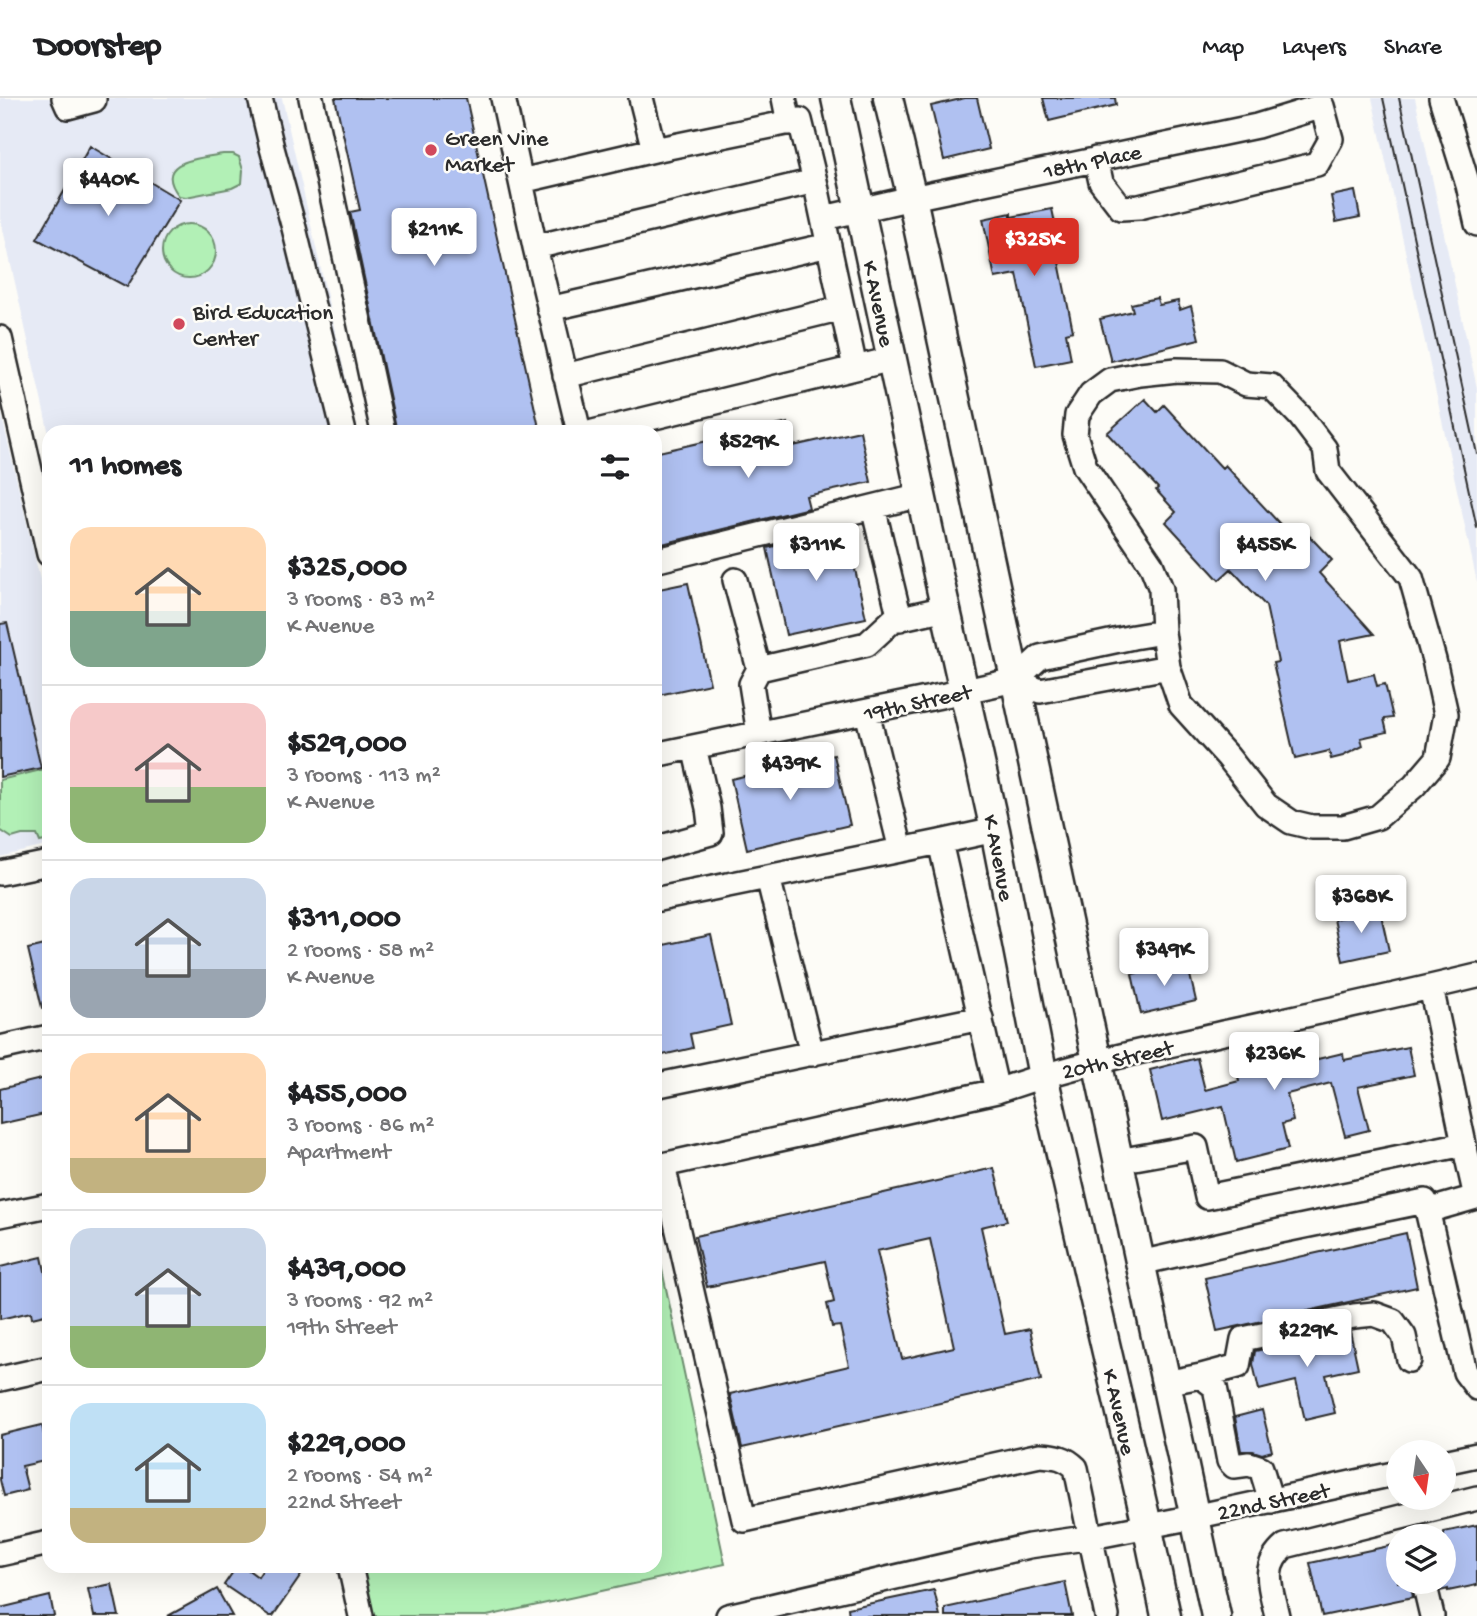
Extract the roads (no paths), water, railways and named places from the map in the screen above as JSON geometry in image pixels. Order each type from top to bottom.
[{"type":"main road","name":"K Avenue","points":[[836,98],[995,830],[1043,1076],[1166,1616]]},
{"type":"main road","points":[[888,98],[912,198],[1216,1616]]},
{"type":"street","points":[[64,98],[68,107],[94,98]]},
{"type":"street","points":[[260,98],[342,425]]},
{"type":"street","points":[[311,98],[381,425]]},
{"type":"street","points":[[503,98],[577,425]]},
{"type":"street","points":[[641,98],[654,150]]},
{"type":"street","points":[[784,98],[789,122]]},
{"type":"street","points":[[1441,98],[1472,184],[1477,224]]},
{"type":"street","name":"18th Place","points":[[824,218],[912,198],[1096,159],[1257,126],[1322,106],[1331,139],[1317,164],[1152,204],[1121,208],[1101,182],[1096,159]]},
{"type":"street","points":[[521,181],[800,120],[824,218],[855,368]]},
{"type":"street","points":[[535,247],[815,181]]},
{"type":"street","points":[[549,309],[829,245]]},
{"type":"street","points":[[565,376],[842,308]]},
{"type":"street","points":[[0,338],[42,523]]},
{"type":"street","points":[[622,425],[892,359]]},
{"type":"street","points":[[1177,370],[1220,371],[1246,384],[1271,386],[1300,416],[1325,449],[1328,471],[1411,578],[1446,714],[1438,758],[1415,786],[1378,817],[1343,827],[1311,827],[1292,821],[1266,804],[1181,705],[1168,667],[1163,632],[1161,589],[1150,564],[1085,467],[1075,435],[1077,415],[1091,394],[1110,380],[1140,374],[1177,370]]},
{"type":"street","points":[[662,559],[921,495]]},
{"type":"street","points":[[873,507],[900,618]]},
{"type":"street","points":[[736,580],[759,669],[751,684],[759,734]]},
{"type":"street","points":[[759,669],[867,644],[893,620],[946,608]]},
{"type":"street","points":[[1163,632],[1040,657],[1015,680],[1040,691],[1168,667]]},
{"type":"street","name":"19th Street","points":[[662,753],[1015,680]]},
{"type":"street","points":[[867,712],[901,850]]},
{"type":"street","points":[[662,847],[710,833],[708,808],[694,747]]},
{"type":"street","points":[[662,898],[995,830]]},
{"type":"street","points":[[940,842],[997,1091]]},
{"type":"street","points":[[0,873],[42,864]]},
{"type":"street","points":[[768,877],[811,1054]]},
{"type":"street","name":"20th Street","points":[[1092,1537],[1076,1468],[1068,1460],[1041,1455],[744,1520],[663,1165],[997,1091],[1097,1063],[1477,976]]},
{"type":"street","points":[[1427,1210],[1476,1197],[1431,987]]},
{"type":"street","points":[[662,1084],[982,1018]]},
{"type":"street","points":[[0,1048],[42,1039]]},
{"type":"street","points":[[1118,1161],[1196,1147],[1207,1197],[1464,1144]]},
{"type":"street","points":[[1140,1263],[1425,1201],[1465,1372],[1477,1388]]},
{"type":"street","points":[[0,1215],[42,1206]]},
{"type":"street","points":[[1165,1383],[1238,1367],[1243,1339],[1374,1314],[1393,1321],[1404,1336],[1409,1360]]},
{"type":"street","points":[[0,1379],[42,1370]]},
{"type":"street","points":[[1201,1376],[1214,1387],[1229,1461],[1234,1466],[1249,1464],[1261,1468],[1270,1501]]},
{"type":"street","points":[[1456,1459],[1477,1455]]},
{"type":"street","name":"22nd Street","points":[[728,1616],[1029,1546],[1194,1517],[1386,1476]]},
{"type":"street","points":[[1416,1524],[1477,1498]]},
{"type":"street","points":[[1277,1616],[1268,1575],[1276,1553],[1285,1545],[1386,1530]]},
{"type":"street","points":[[1092,1537],[1107,1616]]},
{"type":"street","points":[[0,1554],[42,1545]]},
{"type":"street","points":[[352,1573],[361,1616]]},
{"type":"street","points":[[1427,1594],[1432,1616]]},
{"type":"tram line","points":[[1383,98],[1477,528]]},
{"type":"tram line","points":[[1399,98],[1477,454]]},
{"type":"place","name":"Green Vine Market","points":[[431,150]]},
{"type":"place","name":"Bird Education Center","points":[[179,324]]}]
